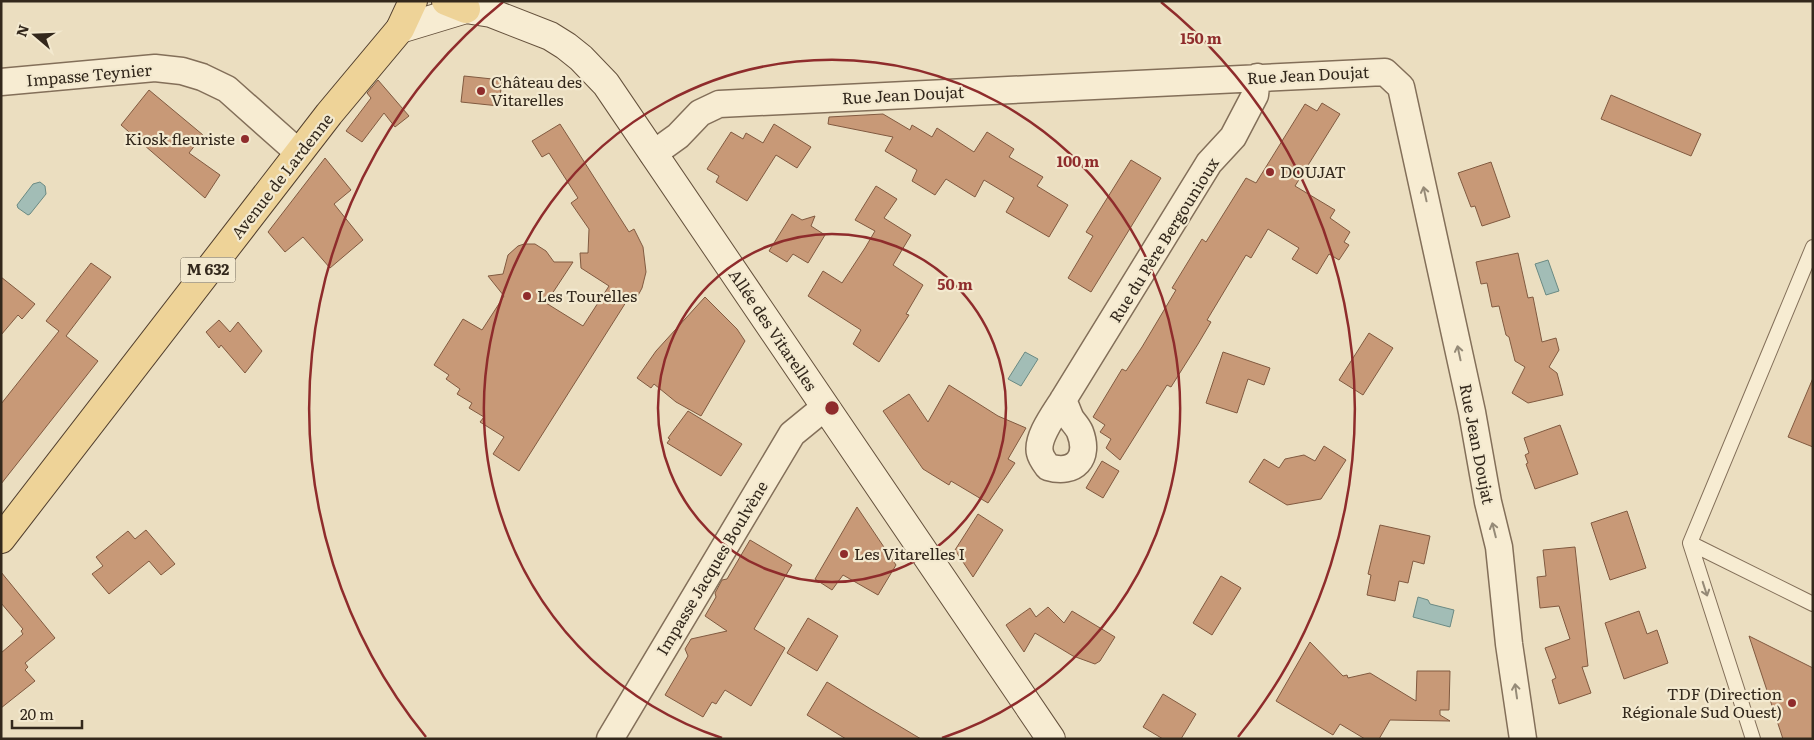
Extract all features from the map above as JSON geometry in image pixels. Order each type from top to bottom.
[{"type":"main road","name":"Avenue de Lardenne","points":[[1,539],[299,153],[363,72],[400,29],[413,1]]},
{"type":"main road","name":"Allée des Vitarelles","points":[[400,29],[471,6],[523,24],[554,38],[581,58],[606,84],[724,255],[1051,739]]},
{"type":"street","name":"Impasse Teynier","points":[[1,82],[155,68],[182,71],[202,77],[227,89],[299,153]]},
{"type":"street","name":"Rue Jean Doujat","points":[[653,154],[678,136],[700,112],[718,104],[1385,72],[1401,86],[1472,412],[1498,547],[1509,644],[1523,739]]},
{"type":"street","name":"Rue du Père Bergounioux","points":[[1063,400],[1209,164],[1233,137],[1255,95],[1256,78]]},
{"type":"street","name":"Impasse Jacques Boulvène","points":[[610,739],[792,434],[825,407]]},
{"type":"lane","points":[[1753,739],[1690,543],[1813,246]]},
{"type":"lane","points":[[1690,543],[1813,604]]},
{"type":"water","points":[[40,182],[45,186],[46,194],[28,215],[18,208],[17,205],[33,184]]},
{"type":"water","points":[[1548,260],[1559,291],[1546,295],[1535,264]]},
{"type":"water","points":[[1025,352],[1038,359],[1021,386],[1008,379]]},
{"type":"water","points":[[1418,597],[1428,600],[1430,604],[1454,610],[1450,627],[1413,617]]},
{"type":"building","name":"Château des Vitarelles","points":[[464,76],[502,80],[499,106],[461,102]]},
{"type":"building","points":[[378,80],[409,116],[395,127],[384,113],[362,142],[346,131],[371,98],[367,93]]},
{"type":"building","points":[[149,90],[203,135],[189,153],[220,175],[205,198],[121,125]]},
{"type":"building","points":[[1611,95],[1701,134],[1691,156],[1601,119]]},
{"type":"building","points":[[1322,103],[1340,114],[1295,186],[1335,210],[1330,218],[1350,232],[1344,242],[1349,245],[1339,260],[1329,254],[1317,274],[1292,259],[1299,248],[1268,229],[1251,258],[1246,255],[1207,320],[1211,322],[1198,344],[1171,387],[1167,385],[1120,460],[1106,448],[1111,439],[1100,432],[1105,425],[1093,417],[1122,369],[1126,371],[1142,347],[1176,290],[1172,288],[1202,239],[1206,242],[1246,178],[1256,183],[1305,104],[1317,111]]},
{"type":"building","points":[[883,114],[910,130],[912,125],[932,137],[937,128],[974,152],[987,132],[1014,149],[1009,157],[1043,177],[1037,186],[1068,205],[1049,237],[1006,212],[1014,198],[984,180],[975,197],[946,179],[935,195],[912,181],[917,170],[885,151],[893,137],[828,124],[829,117]]},
{"type":"building","name":"Les Tourelles","points":[[560,124],[629,232],[634,229],[643,247],[646,272],[642,288],[634,303],[628,299],[519,471],[493,454],[504,437],[480,422],[484,417],[469,408],[472,403],[457,394],[460,389],[446,379],[449,375],[434,365],[463,319],[482,330],[504,296],[488,276],[503,274],[508,255],[518,246],[535,244],[546,251],[554,262],[573,262],[546,303],[583,326],[609,286],[581,268],[580,253],[588,253],[589,229],[571,203],[578,198],[549,153],[542,157],[532,141]]},
{"type":"building","points":[[774,124],[811,147],[797,168],[776,155],[747,201],[716,182],[719,176],[707,169],[731,132],[743,139],[746,133],[763,143]]},
{"type":"building","points":[[325,158],[351,190],[334,204],[363,240],[330,268],[303,237],[285,252],[268,232]]},
{"type":"building","points":[[1131,160],[1161,178],[1091,292],[1068,278],[1093,236],[1086,232]]},
{"type":"building","points":[[1491,162],[1510,217],[1482,226],[1475,206],[1471,207],[1458,173]]},
{"type":"building","points":[[876,186],[897,199],[884,218],[911,235],[893,265],[923,285],[906,314],[909,315],[879,362],[853,344],[861,330],[808,296],[823,271],[842,283],[865,248],[875,231],[855,220]]},
{"type":"building","points":[[792,214],[802,220],[815,216],[811,226],[825,235],[808,263],[793,254],[787,262],[769,251]]},
{"type":"building","points":[[1518,253],[1528,298],[1533,297],[1542,342],[1556,338],[1559,350],[1549,367],[1557,373],[1563,395],[1528,403],[1512,393],[1525,367],[1515,361],[1499,306],[1492,307],[1487,283],[1481,284],[1476,262]]},
{"type":"building","points":[[91,263],[111,277],[66,336],[98,361],[1,484],[1,404],[59,331],[46,321]]},
{"type":"building","points":[[1,277],[35,304],[22,319],[18,315],[1,335]]},
{"type":"building","points":[[705,297],[737,329],[745,341],[701,416],[676,402],[654,384],[651,388],[637,378],[656,351]]},
{"type":"building","points":[[219,320],[230,332],[238,322],[262,351],[245,373],[221,345],[219,348],[206,332]]},
{"type":"building","points":[[1369,333],[1393,348],[1363,395],[1339,380]]},
{"type":"building","points":[[1223,352],[1270,368],[1264,385],[1248,379],[1237,413],[1206,403]]},
{"type":"building","points":[[1813,378],[1813,447],[1788,437]]},
{"type":"building","points":[[949,385],[998,416],[1026,428],[1008,459],[1015,463],[988,503],[951,481],[949,485],[923,469],[883,411],[909,394],[928,422]]},
{"type":"building","points":[[688,411],[742,444],[721,476],[667,443],[670,439],[668,438]]},
{"type":"building","points":[[1560,425],[1578,474],[1535,489],[1526,464],[1528,463],[1525,455],[1529,453],[1524,438]]},
{"type":"building","points":[[1324,446],[1346,460],[1321,499],[1287,505],[1249,482],[1264,459],[1279,468],[1285,459],[1304,455],[1315,461]]},
{"type":"building","points":[[1102,461],[1119,471],[1103,498],[1086,488]]},
{"type":"building","points":[[857,507],[896,565],[878,595],[843,575],[832,590],[815,579]]},
{"type":"building","points":[[1627,511],[1646,568],[1610,580],[1591,523]]},
{"type":"building","points":[[978,514],[1003,530],[973,577],[955,550]]},
{"type":"building","points":[[1380,525],[1430,536],[1424,564],[1413,561],[1408,583],[1399,581],[1395,601],[1367,595],[1371,575],[1368,574]]},
{"type":"building","points":[[146,530],[175,564],[161,575],[149,561],[109,594],[92,574],[103,566],[96,557],[128,531],[135,539]]},
{"type":"building","points":[[750,540],[792,565],[754,629],[785,648],[751,706],[725,690],[716,704],[712,702],[703,717],[665,695],[688,656],[685,649],[691,639],[727,631],[705,616],[716,597],[715,593],[722,580],[727,579]]},
{"type":"building","points":[[1575,547],[1588,666],[1582,667],[1591,693],[1559,704],[1552,680],[1556,678],[1545,648],[1570,639],[1559,606],[1540,608],[1537,577],[1546,576],[1543,550]]},
{"type":"building","points":[[1,572],[55,638],[25,663],[28,667],[25,670],[35,681],[1,708],[1,653],[23,634],[21,631],[23,629],[1,603]]},
{"type":"building","points":[[1221,576],[1241,588],[1212,635],[1193,623]]},
{"type":"building","points":[[1048,607],[1064,623],[1072,611],[1115,637],[1100,661],[1095,664],[1073,656],[1035,633],[1024,652],[1006,625],[1030,608],[1036,617]]},
{"type":"building","points":[[1639,611],[1647,634],[1657,630],[1668,663],[1624,679],[1605,623]]},
{"type":"building","points":[[808,618],[838,636],[817,671],[787,653]]},
{"type":"building","name":"TDF (Direction Régionale Sud Ouest)","points":[[1749,636],[1813,668],[1813,739],[1783,739]]},
{"type":"building","points":[[1310,642],[1343,676],[1347,675],[1348,678],[1370,673],[1416,701],[1417,671],[1450,671],[1449,710],[1440,710],[1440,715],[1450,721],[1390,720],[1379,739],[1365,739],[1340,724],[1333,735],[1276,701]]},
{"type":"building","points":[[827,682],[921,739],[846,739],[807,715]]},
{"type":"building","points":[[1163,694],[1196,714],[1181,739],[1163,739],[1143,727]]},
{"type":"place","name":"Château des Vitarelles","points":[[481,91]]},
{"type":"place","name":"Kiosk fleuriste","points":[[245,139]]},
{"type":"place","name":"DOUJAT","points":[[1270,172]]},
{"type":"place","name":"Les Tourelles","points":[[527,296]]},
{"type":"place","name":"Les Vitarelles I","points":[[844,554]]},
{"type":"place","name":"TDF (Direction Régionale Sud Ouest)","points":[[1792,703]]}]
